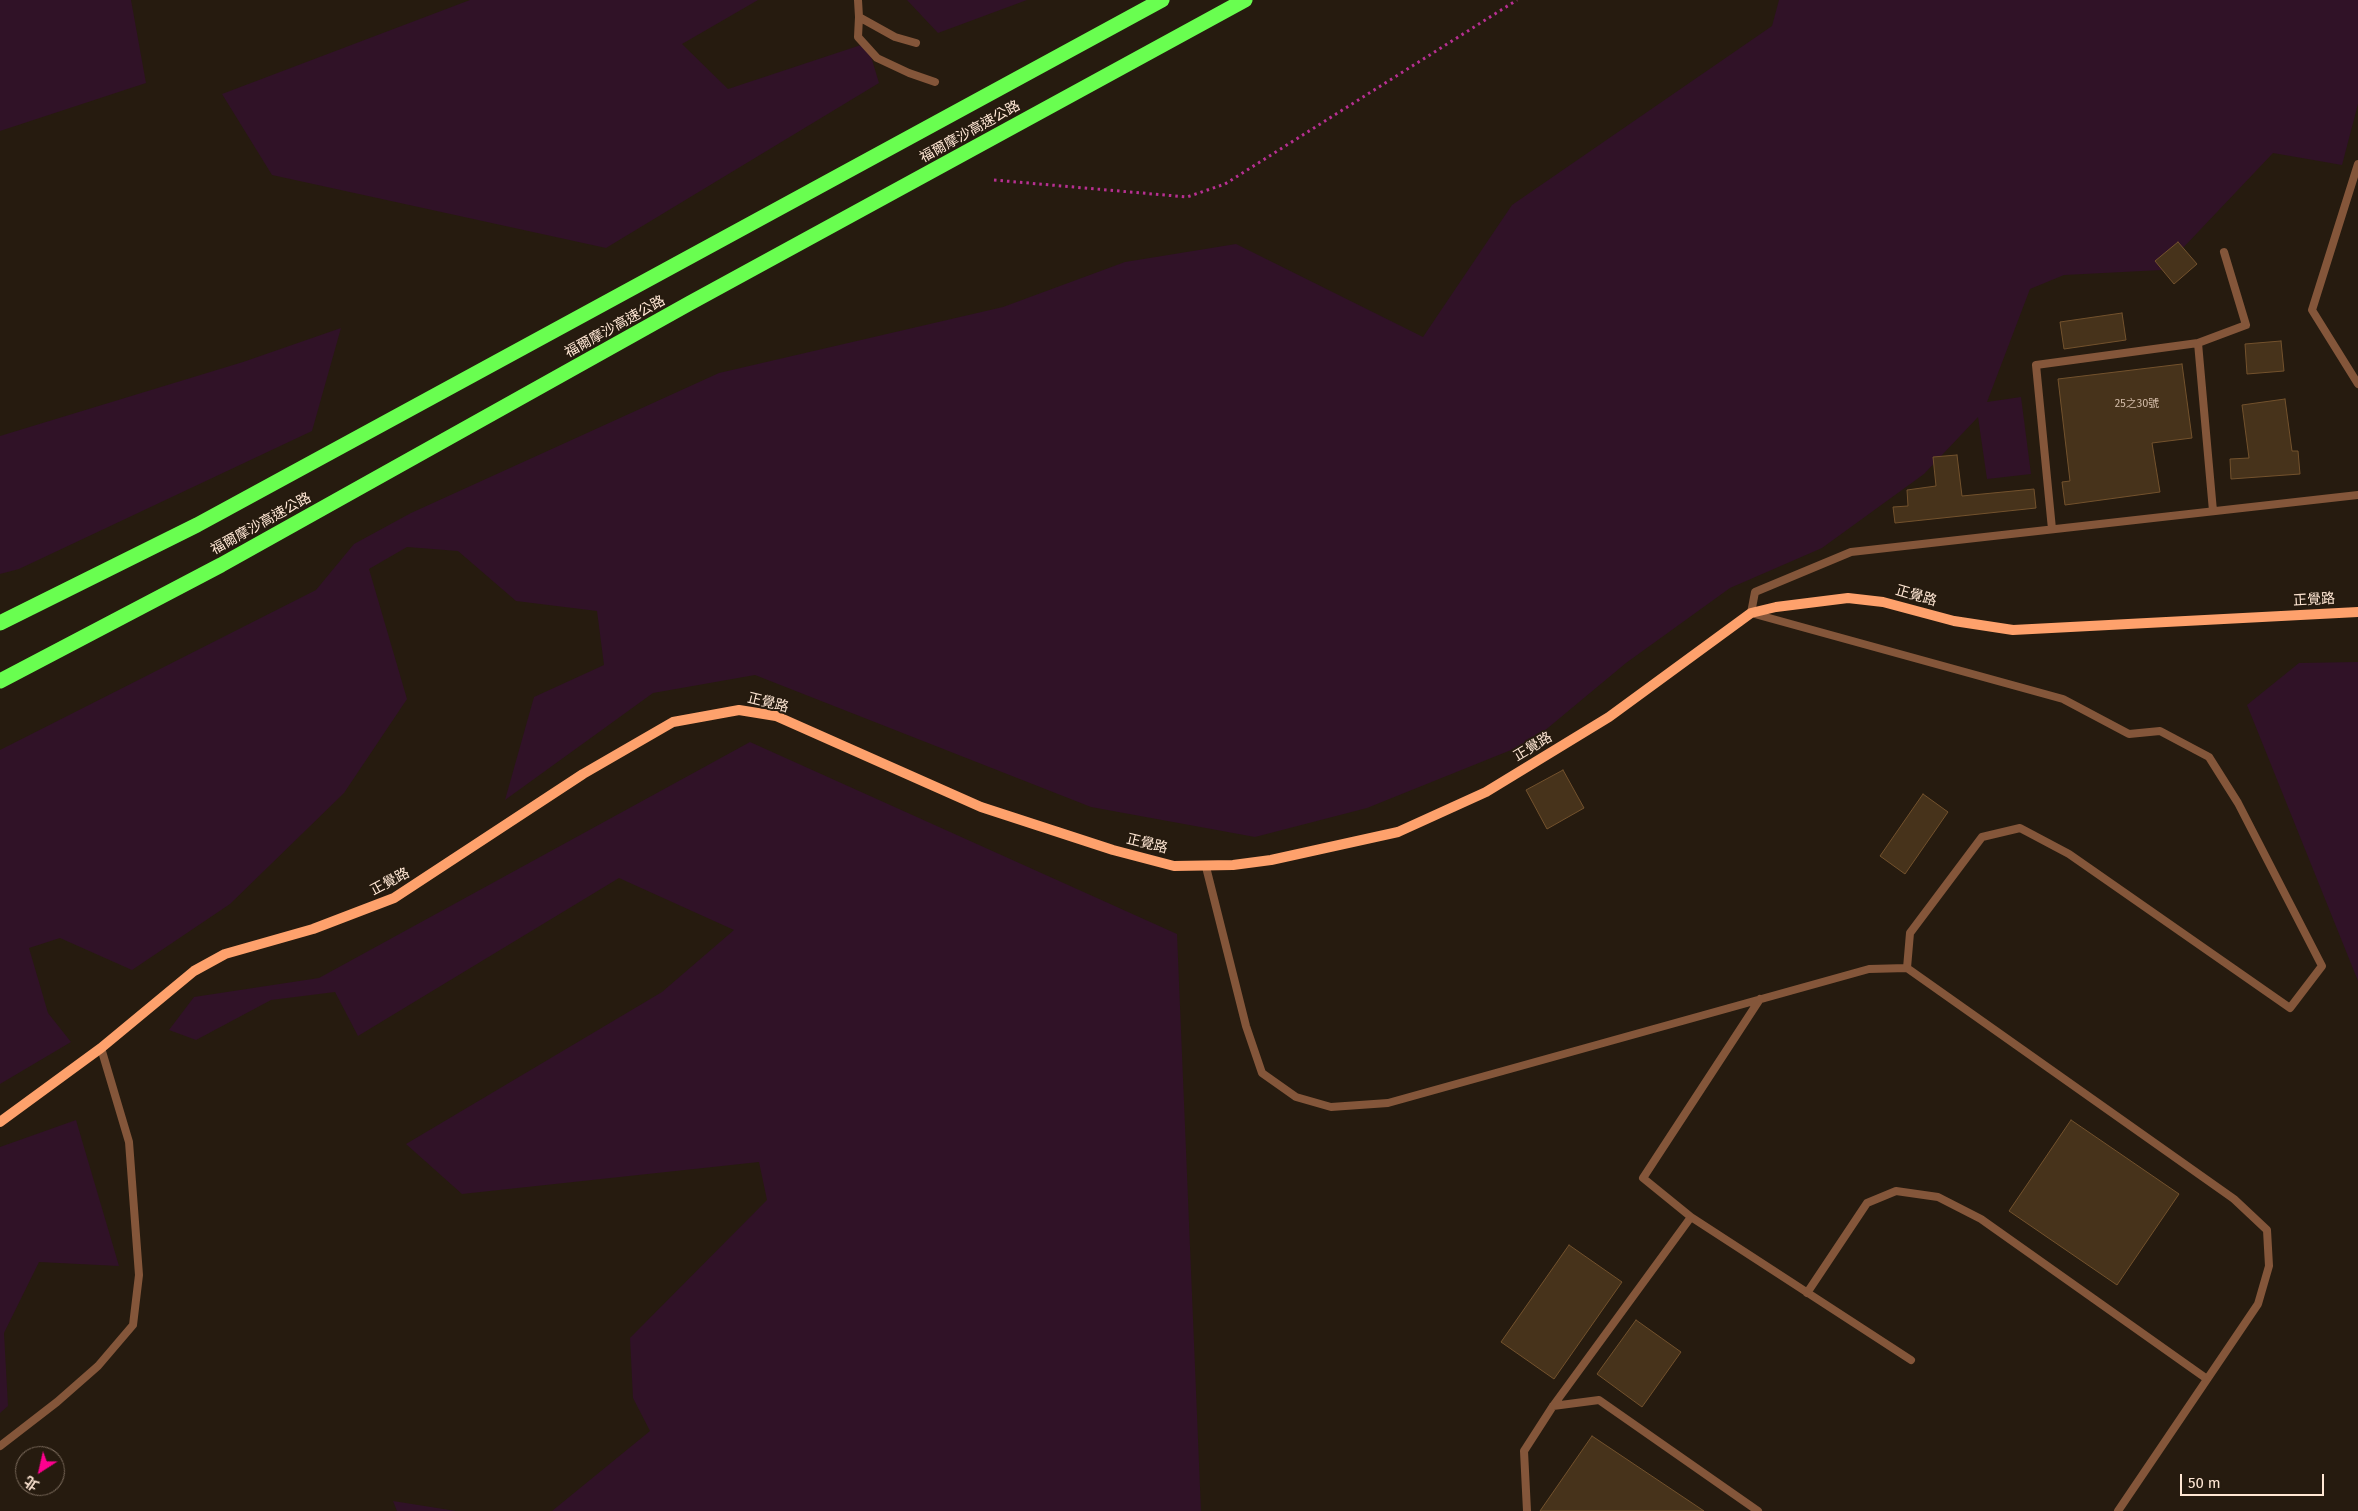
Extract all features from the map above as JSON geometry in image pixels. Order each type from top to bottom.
[{"type":"highway","name":"福爾摩沙高速公路","points":[[0,623],[197,525],[1162,0]]},
{"type":"highway","name":"福爾摩沙高速公路","points":[[0,682],[221,564],[690,303],[1245,0]]},
{"type":"street","name":"正覺路","points":[[0,1122],[101,1048],[194,971],[226,954],[313,929],[394,898],[583,774],[673,722],[739,710],[776,716],[980,807],[1113,850],[1174,866],[1206,867],[1271,860],[1398,832],[1486,792],[1609,717],[1751,613],[1776,607],[1848,598],[1883,602],[1954,621],[2013,630],[2358,612]]},
{"type":"lane","points":[[858,0],[858,37],[877,58],[909,73],[935,82]]},
{"type":"lane","points":[[859,17],[895,37],[916,43]]},
{"type":"lane","points":[[2358,164],[2312,310],[2358,384]]},
{"type":"lane","points":[[2052,529],[2036,365],[2198,343],[2246,325],[2224,252]]},
{"type":"lane","points":[[2198,343],[2213,511]]},
{"type":"lane","points":[[1907,968],[1910,933],[1982,837],[2020,828],[2069,854],[2290,1008],[2322,966],[2238,803],[2210,757],[2160,730],[2129,734],[2063,699],[1751,613],[1755,592],[1851,552],[2358,495]]},
{"type":"lane","points":[[1206,867],[1246,1026],[1262,1073],[1296,1097],[1331,1106],[1388,1103],[1869,969],[1907,968],[2234,1199],[2268,1230],[2269,1266],[2258,1304],[2118,1511]]},
{"type":"lane","points":[[1760,999],[1643,1178],[1691,1218],[1911,1360]]},
{"type":"lane","points":[[0,1446],[57,1402],[98,1366],[133,1325],[139,1275],[129,1142],[101,1048]]},
{"type":"lane","points":[[1807,1293],[1867,1203],[1896,1191],[1938,1197],[1981,1219],[2207,1378]]},
{"type":"lane","points":[[1527,1511],[1524,1450],[1553,1406],[1691,1218]]},
{"type":"lane","points":[[1553,1406],[1599,1400],[1758,1511]]},
{"type":"path","points":[[994,180],[1187,197],[1226,184],[1517,0]]},
{"type":"shaded area","points":[[0,0],[131,0],[146,83],[0,131]]},
{"type":"shaded area","points":[[470,0],[758,0],[682,44],[728,89],[867,43],[879,83],[606,248],[272,175],[222,94]]},
{"type":"shaded area","points":[[907,0],[1027,0],[938,33]]},
{"type":"shaded area","points":[[1779,0],[2358,0],[2358,104],[2342,165],[2273,153],[2162,270],[2064,275],[2030,289],[1987,402],[2021,397],[2031,474],[1987,479],[1978,417],[1924,474],[1822,548],[1730,588],[1626,663],[1531,742],[1367,808],[1255,837],[1091,807],[755,675],[653,693],[505,800],[534,697],[604,665],[597,611],[516,601],[458,551],[407,547],[369,569],[407,699],[344,793],[230,904],[132,970],[60,938],[29,948],[48,1013],[71,1042],[0,1084],[0,750],[316,590],[354,544],[411,513],[719,373],[1003,307],[1125,262],[1236,244],[1423,337],[1512,205],[1772,26]]},
{"type":"shaded area","points":[[341,328],[312,431],[19,569],[0,574],[0,436],[243,362]]},
{"type":"shaded area","points":[[2358,662],[2358,981],[2247,705],[2299,663]]},
{"type":"shaded area","points":[[750,742],[1177,934],[1201,1511],[552,1511],[650,1431],[633,1398],[630,1338],[767,1200],[759,1162],[462,1194],[406,1144],[662,992],[734,930],[619,878],[358,1036],[335,992],[271,1000],[196,1040],[169,1030],[194,997],[319,978]]},
{"type":"shaded area","points":[[76,1120],[119,1266],[39,1262],[4,1333],[8,1406],[0,1413],[0,1147]]},
{"type":"shaded area","points":[[393,1501],[456,1511],[397,1511]]},
{"type":"building","points":[[2178,242],[2197,264],[2174,284],[2155,261]]},
{"type":"building","points":[[2122,313],[2126,340],[2064,349],[2060,322]]},
{"type":"building","points":[[2281,341],[2284,371],[2247,374],[2245,344]]},
{"type":"building","points":[[2182,364],[2192,438],[2152,443],[2160,492],[2065,505],[2062,482],[2070,481],[2058,379]]},
{"type":"building","points":[[2285,399],[2292,451],[2298,451],[2300,474],[2231,479],[2230,459],[2249,458],[2242,405]]},
{"type":"building","points":[[1957,455],[1962,496],[2034,489],[2036,508],[1895,523],[1893,507],[1908,506],[1907,490],[1936,486],[1933,457]]},
{"type":"building","points":[[1563,770],[1584,808],[1547,829],[1526,790]]},
{"type":"building","points":[[1923,794],[1948,812],[1905,874],[1880,856]]},
{"type":"building","points":[[2071,1120],[2179,1194],[2117,1285],[2009,1211]]},
{"type":"building","points":[[1569,1245],[1622,1282],[1554,1379],[1501,1342]]},
{"type":"building","points":[[1636,1320],[1681,1352],[1642,1407],[1597,1374]]},
{"type":"building","points":[[1592,1436],[1704,1511],[1540,1511]]}]
